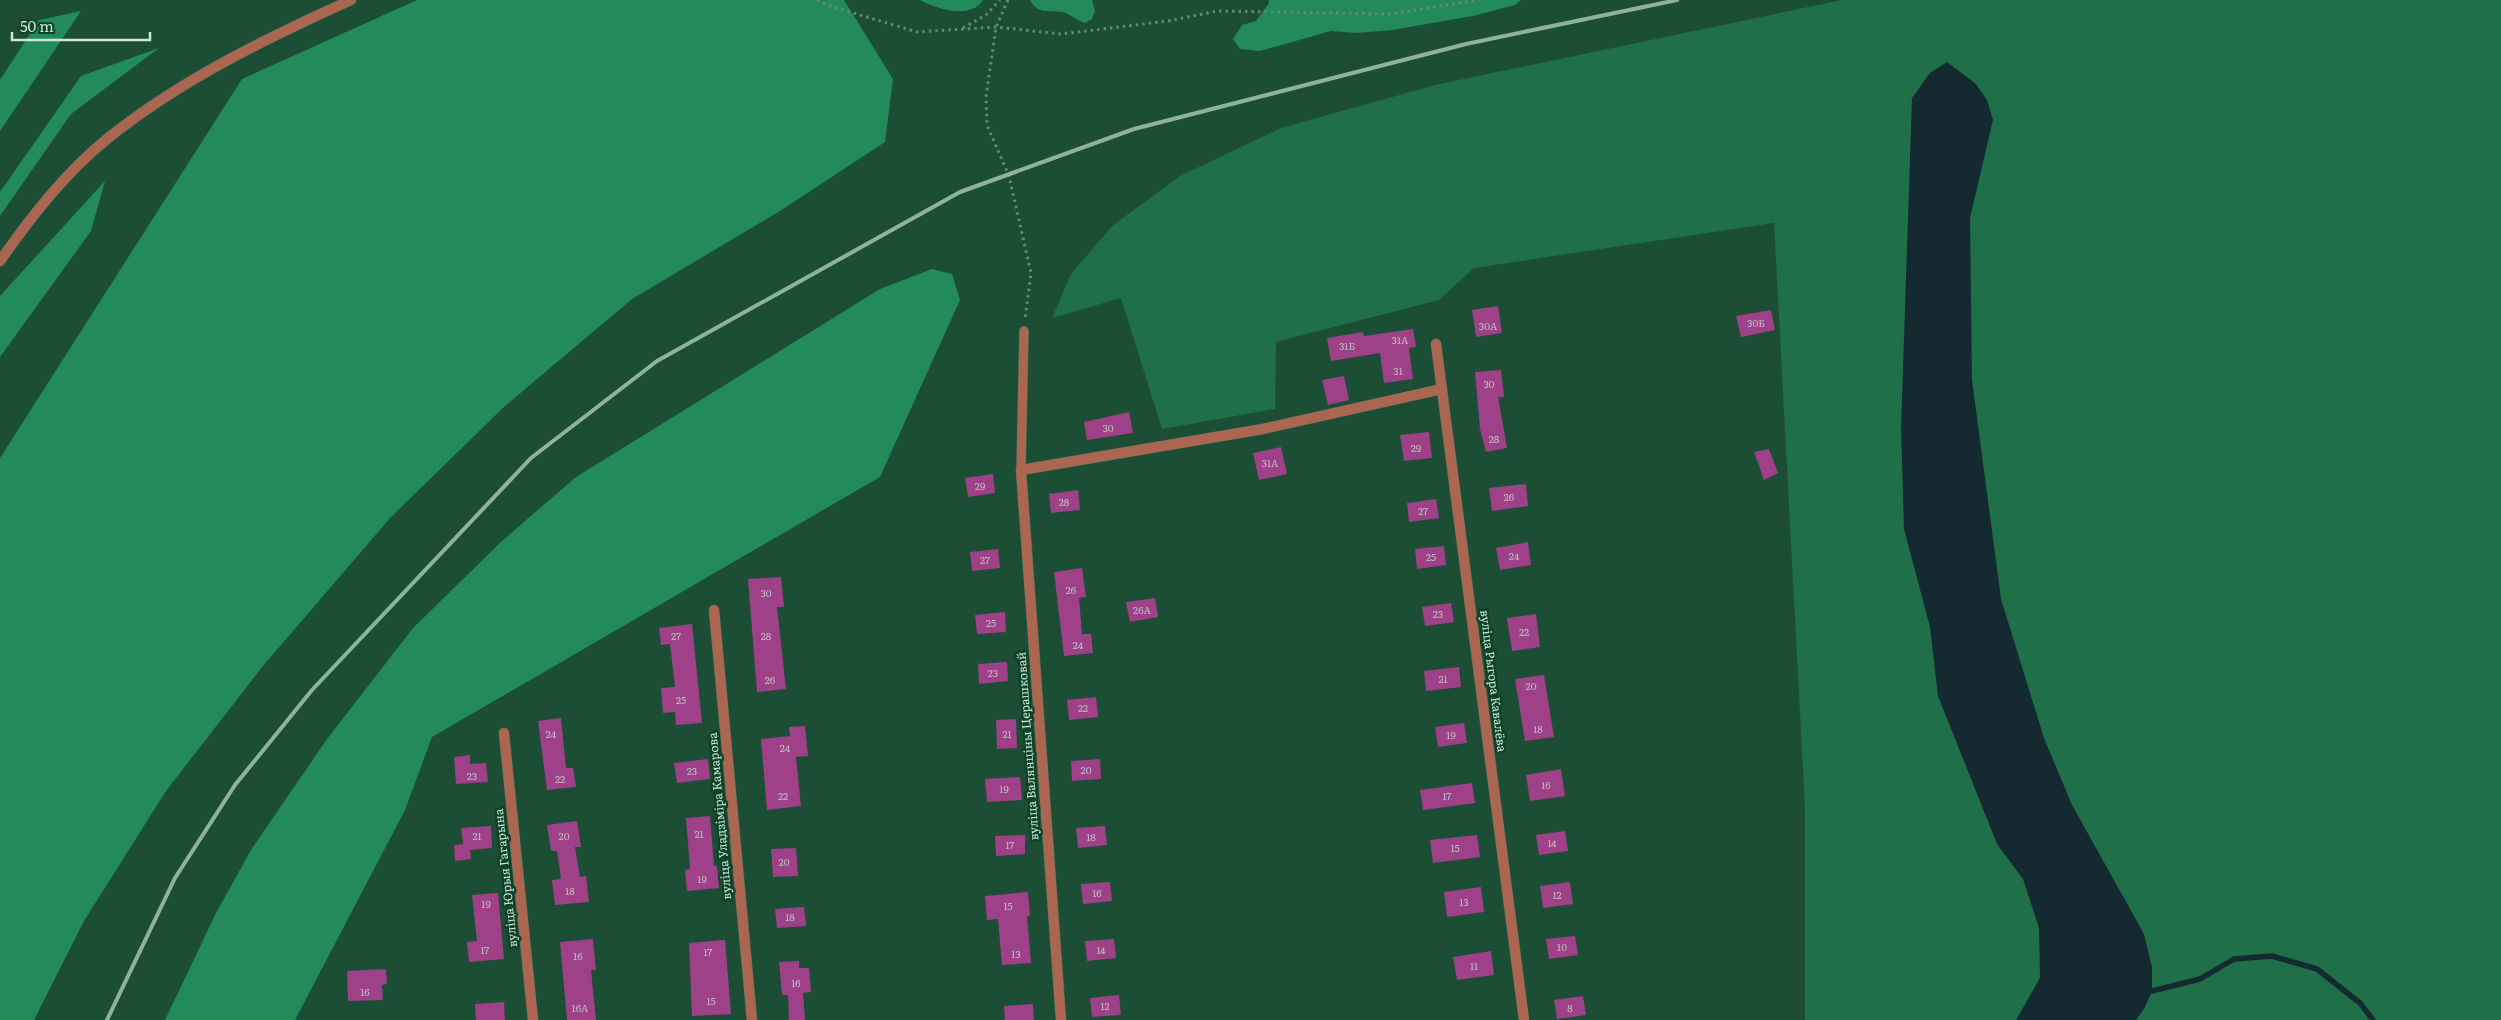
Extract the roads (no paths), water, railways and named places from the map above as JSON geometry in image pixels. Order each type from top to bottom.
[{"type":"street","points":[[0,261],[36,211],[107,139],[173,92],[206,72],[294,26],[351,0]]},
{"type":"street","name":"вуліца Рыгора Кавалёва","points":[[1436,344],[1524,1020]]},
{"type":"street","points":[[1021,470],[1264,429],[1442,389]]},
{"type":"street","name":"вуліца Валянціны Церашковай","points":[[1021,470],[1061,1020]]},
{"type":"street","name":"вуліца Уладзіміра Камарова","points":[[714,610],[752,1020]]},
{"type":"street","name":"вуліца Юрыя Гагарына","points":[[504,733],[534,1020]]},
{"type":"lane","points":[[1021,470],[1024,331]]},
{"type":"water","points":[[1947,62],[1976,84],[1987,100],[1993,120],[1970,218],[1972,380],[2001,599],[2044,738],[2072,805],[2144,934],[2152,967],[2152,991],[2144,1009],[2136,1020],[2016,1020],[2040,978],[2039,928],[2023,879],[1997,844],[1938,696],[1930,627],[1904,529],[1901,428],[1912,98],[1930,73]]},
{"type":"waterway","points":[[2152,991],[2200,979],[2234,959],[2272,956],[2317,969],[2360,1003],[2373,1020]]},
{"type":"railway","points":[[107,1020],[175,878],[235,785],[312,690],[531,458],[657,361],[960,192],[1134,129],[1466,44],[1677,0]]}]
